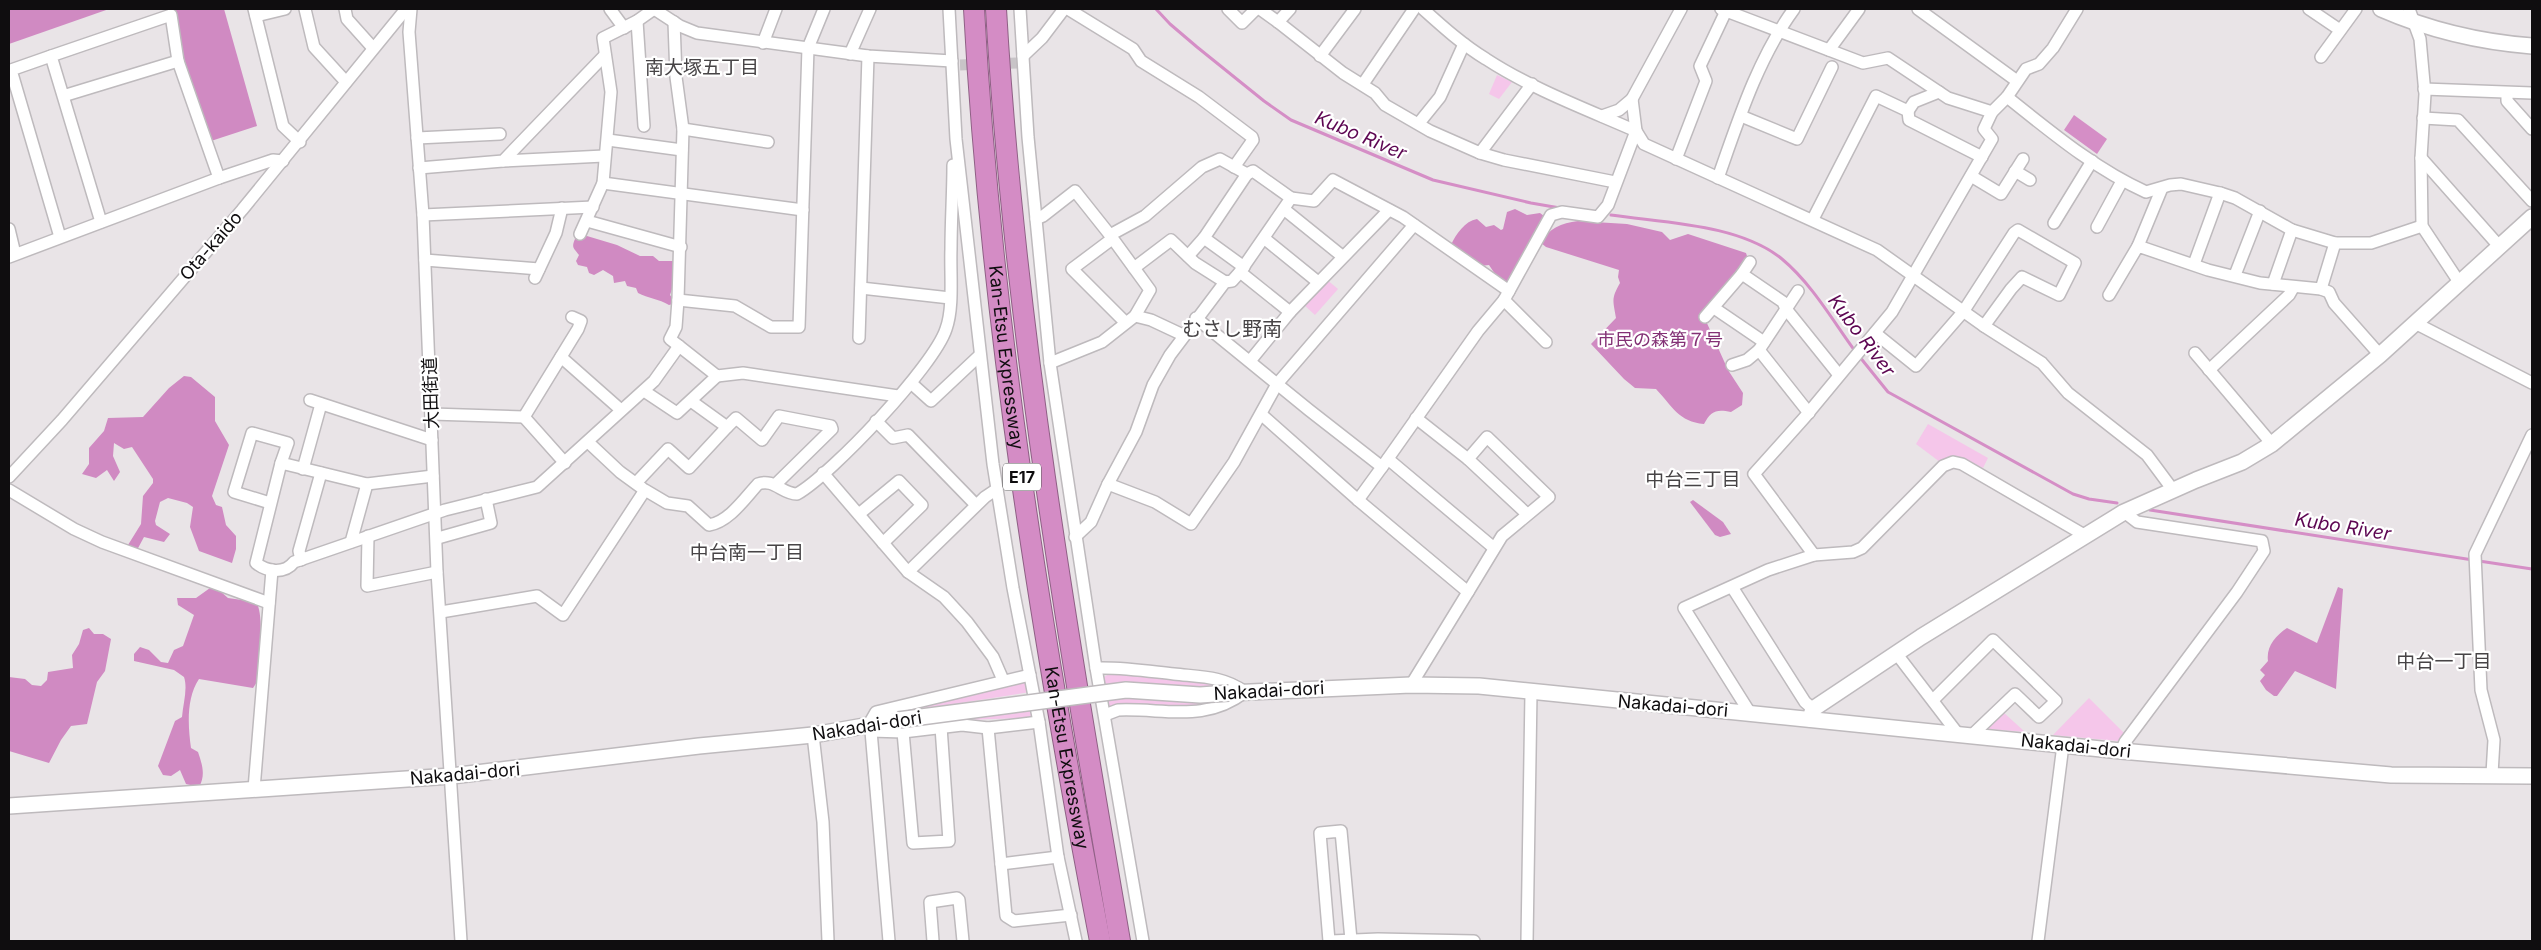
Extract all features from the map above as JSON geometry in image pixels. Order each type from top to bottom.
[{"type":"highway","name":"Kan-Etsu Expressway","points":[[974,9],[989,220],[1011,402],[1034,565],[1100,941]]},
{"type":"highway","name":"Kan-Etsu Expressway","points":[[996,9],[1008,178],[1033,403],[1062,594],[1120,941]]},
{"type":"street","points":[[285,9],[255,12],[283,126],[300,142]]},
{"type":"street","points":[[305,9],[314,47],[346,82]]},
{"type":"street","points":[[345,9],[347,19],[373,48]]},
{"type":"street","name":"Ota-kaido","points":[[9,478],[62,420],[300,142],[406,9]]},
{"type":"street","name":"大田街道","points":[[411,9],[409,32],[423,215],[433,476],[438,538],[437,572],[461,941]]},
{"type":"street","points":[[610,9],[624,28]]},
{"type":"street","points":[[580,234],[594,207],[603,183],[611,92],[603,38],[637,22],[654,9],[674,22],[697,33],[850,54],[955,64]]},
{"type":"street","points":[[763,43],[776,9]]},
{"type":"street","points":[[678,300],[735,306],[772,327],[799,327],[808,48],[824,9]]},
{"type":"street","points":[[850,54],[870,9]]},
{"type":"street","points":[[949,9],[955,64],[956,144],[997,489],[1013,588],[1039,722],[1058,857],[1076,941]]},
{"type":"street","points":[[1020,9],[1021,61],[1050,363],[1096,668],[1143,941]]},
{"type":"street","points":[[1021,61],[1042,38],[1064,9]]},
{"type":"street","points":[[1068,9],[1133,49],[1141,61],[1199,97],[1252,136],[1253,140],[1234,167]]},
{"type":"street","points":[[1228,9],[1242,23],[1256,9]]},
{"type":"street","points":[[1260,9],[1343,73],[1375,92],[1385,105],[1430,131],[1480,153],[1519,164],[1616,182]]},
{"type":"street","points":[[1278,22],[1290,9]]},
{"type":"street","points":[[1320,56],[1355,9]]},
{"type":"street","points":[[1363,84],[1414,9]]},
{"type":"street","points":[[1423,9],[1464,44],[1487,60],[1532,84],[1636,131]]},
{"type":"street","points":[[1602,116],[1619,110],[1632,99],[1680,9]]},
{"type":"street","points":[[1718,178],[1741,116],[1777,32],[1794,9]]},
{"type":"street","points":[[1828,50],[1859,9]]},
{"type":"street","points":[[1918,9],[2017,80]]},
{"type":"street","points":[[1814,555],[1754,474],[1809,413],[1892,312],[1992,139],[1984,129],[1992,112],[2007,97],[2017,80],[2026,70],[2039,64],[2053,48],[2077,9]]},
{"type":"street","points":[[2309,9],[2340,30]]},
{"type":"street","points":[[2321,57],[2356,9]]},
{"type":"street","points":[[2381,9],[2411,16],[2486,40],[2532,46]]},
{"type":"street","points":[[1676,159],[1706,82],[1700,66],[1723,10],[1863,63],[1888,58],[1948,98],[1992,112]]},
{"type":"street","points":[[60,237],[11,70],[171,15],[178,61],[219,178]]},
{"type":"street","points":[[2411,16],[2420,39],[2424,89],[2421,158],[2422,226],[2459,282]]},
{"type":"street","points":[[637,22],[644,126]]},
{"type":"street","points":[[674,22],[676,77],[683,129],[678,300],[676,327],[670,339],[717,376]]},
{"type":"street","points":[[1419,123],[1440,97],[1464,44]]},
{"type":"street","points":[[51,56],[101,222]]},
{"type":"street","points":[[503,160],[605,56]]},
{"type":"street","points":[[858,338],[868,56]]},
{"type":"street","points":[[63,96],[178,61]]},
{"type":"street","points":[[1741,116],[1797,139],[1832,67]]},
{"type":"street","points":[[1480,153],[1532,84]]},
{"type":"street","points":[[2424,89],[2532,93]]},
{"type":"street","points":[[1939,92],[1914,102],[1908,111],[1909,120],[1982,157]]},
{"type":"street","points":[[2507,93],[2507,101],[2532,129]]},
{"type":"street","points":[[1813,219],[1874,98],[1876,96],[1908,111]]},
{"type":"street","points":[[2007,97],[2052,133],[2092,161],[2122,181],[2146,192],[2181,184],[2220,193],[2260,211],[2292,230],[2335,243],[2370,243],[2422,226]]},
{"type":"street","points":[[1632,99],[1636,131],[1644,144],[1813,219],[1877,250],[1963,312],[2042,364],[2068,394],[2146,455],[2173,490]]},
{"type":"street","points":[[2423,118],[2458,120],[2532,201]]},
{"type":"street","points":[[683,129],[768,142]]},
{"type":"street","points":[[1358,500],[1478,331],[1507,296],[1551,215],[1562,212],[1598,217],[1608,205],[1636,131]]},
{"type":"street","points":[[417,138],[500,134]]},
{"type":"street","points":[[608,140],[682,150]]},
{"type":"street","points":[[588,442],[620,472],[641,487],[667,504],[688,506],[710,525],[718,524],[758,484],[764,482],[776,484],[792,494],[797,494],[823,473],[876,421],[911,383],[932,355],[946,330],[950,298],[953,160],[956,144]]},
{"type":"street","points":[[419,168],[503,160],[604,156]]},
{"type":"street","points":[[1972,176],[2001,194],[2023,158]]},
{"type":"street","points":[[2421,158],[2499,246]]},
{"type":"street","points":[[1183,335],[1151,320],[1130,319],[1072,269],[1111,237],[1145,216],[1202,167],[1220,159],[1247,174]]},
{"type":"street","points":[[9,229],[12,256],[219,178],[272,160],[283,161]]},
{"type":"street","points":[[2054,223],[2092,161]]},
{"type":"street","points":[[1188,256],[1204,238],[1247,174],[1253,171],[1291,198],[1314,201],[1333,180],[1389,210],[1414,226],[1507,296],[1546,342]]},
{"type":"street","points":[[2015,171],[2030,180]]},
{"type":"street","points":[[2097,227],[2122,181]]},
{"type":"street","points":[[603,183],[803,210]]},
{"type":"street","points":[[2109,295],[2138,246],[2162,188]]},
{"type":"street","points":[[1036,219],[1043,216],[1075,191],[1150,290],[1130,319],[1102,342],[1050,363]]},
{"type":"street","points":[[2194,264],[2220,193]]},
{"type":"street","points":[[1134,268],[1172,240],[1188,256],[1224,282],[1232,281],[1265,239],[1291,198]]},
{"type":"street","points":[[423,215],[594,207]]},
{"type":"street","points":[[425,260],[537,273],[556,233],[562,208]]},
{"type":"street","points":[[1285,210],[1342,256]]},
{"type":"street","points":[[1250,361],[1290,312],[1342,256],[1389,210]]},
{"type":"street","points":[[2235,275],[2260,211]]},
{"type":"street","points":[[587,221],[681,247]]},
{"type":"street","points":[[1732,587],[1812,714],[1896,653],[2124,512],[2242,462],[2272,444],[2380,355],[2499,246],[2529,224]]},
{"type":"street","points":[[1108,484],[1155,502],[1191,524],[1234,462],[1278,384],[1414,226]]},
{"type":"street","points":[[1875,333],[1916,366],[1963,312],[2014,233],[2018,230],[2075,263],[2059,295],[2022,277],[1984,326]]},
{"type":"street","points":[[2273,284],[2292,230]]},
{"type":"street","points":[[1204,238],[1290,312]]},
{"type":"street","points":[[1265,239],[1318,282]]},
{"type":"street","points":[[2321,289],[2335,243]]},
{"type":"street","points":[[2138,246],[2260,283],[2293,288],[2321,289],[2329,292],[2334,303],[2380,355]]},
{"type":"street","points":[[1705,317],[1750,262]]},
{"type":"street","points":[[1742,274],[1783,302],[1786,309],[1839,375]]},
{"type":"street","points":[[1075,537],[1091,522],[1108,484],[1136,432],[1153,385],[1183,335],[1224,282]]},
{"type":"street","points":[[861,288],[950,298]]},
{"type":"street","points":[[2209,370],[2289,295],[2293,288]]},
{"type":"street","points":[[1732,365],[1747,360],[1762,346],[1798,291]]},
{"type":"street","points":[[1714,308],[1762,346],[1809,413]]},
{"type":"street","points":[[524,416],[581,321],[572,317]]},
{"type":"street","points":[[1196,318],[1278,384],[1385,463],[1494,548]]},
{"type":"street","points":[[2415,323],[2532,383]]},
{"type":"street","points":[[270,503],[234,492],[252,433],[288,443],[270,503],[256,563],[272,570],[289,568],[294,562],[436,513],[537,487],[644,391],[654,381],[679,346]]},
{"type":"street","points":[[2195,354],[2272,444]]},
{"type":"street","points":[[911,383],[931,401],[980,355]]},
{"type":"street","points":[[560,357],[621,410]]},
{"type":"street","points":[[644,391],[677,413],[717,376],[743,373],[898,396]]},
{"type":"street","points":[[310,400],[432,440]]},
{"type":"street","points":[[691,401],[727,427]]},
{"type":"street","points":[[303,469],[321,404]]},
{"type":"street","points":[[432,414],[524,416],[565,463]]},
{"type":"street","points":[[1262,415],[1358,500],[1468,592]]},
{"type":"street","points":[[441,612],[536,596],[563,615],[641,487],[668,449],[689,468],[736,418],[762,440],[779,416],[831,426],[832,429],[776,484]]},
{"type":"street","points":[[1416,418],[1468,459],[1527,514]]},
{"type":"street","points":[[876,421],[894,438],[908,435],[976,505]]},
{"type":"street","points":[[2492,774],[2494,740],[2481,690],[2475,560],[2532,436]]},
{"type":"street","points":[[1411,685],[1502,536],[1549,497],[1487,437],[1468,459]]},
{"type":"street","points":[[1750,713],[1684,608],[1768,570],[1814,555],[1844,554],[1862,548],[1943,466],[1953,462],[1962,464],[2086,536]]},
{"type":"street","points":[[281,463],[367,484],[433,476]]},
{"type":"street","points":[[823,473],[908,572],[944,597],[967,622],[993,658],[1003,680]]},
{"type":"street","points":[[301,560],[300,551],[320,474]]},
{"type":"street","points":[[859,514],[899,481],[922,505],[883,543]]},
{"type":"street","points":[[351,542],[367,484]]},
{"type":"street","points":[[908,572],[976,505],[997,489]]},
{"type":"street","points":[[9,490],[74,529],[102,542],[269,604]]},
{"type":"street","points":[[438,538],[491,523],[486,499]]},
{"type":"street","points":[[2121,751],[2125,742],[2238,592],[2264,551],[2262,541],[2137,522],[2124,512]]},
{"type":"street","points":[[368,536],[368,586],[437,572]]},
{"type":"street","points":[[254,789],[272,570]]},
{"type":"street","points":[[1896,653],[1933,700],[1965,735],[2014,694],[2039,717],[2056,701],[1993,640],[1933,700]]},
{"type":"street","points":[[1096,668],[1137,668],[1209,677],[1232,683],[1245,692],[1224,706],[1204,710],[1181,712],[1126,710],[1109,712],[1105,715]]},
{"type":"street","points":[[889,941],[869,728],[876,712],[1030,675]]},
{"type":"street","name":"Nakadai-dori","points":[[9,806],[451,776],[699,746],[900,726],[1126,690],[1200,695],[1411,685],[1479,686],[1531,693],[1750,713],[1812,714],[1965,735],[2391,775],[2492,774],[2532,776]]},
{"type":"street","points":[[1527,941],[1531,693]]},
{"type":"street","points":[[941,728],[949,841],[913,843],[900,726],[988,728],[1039,722]]},
{"type":"street","points":[[988,728],[1006,916],[1014,921],[1070,915]]},
{"type":"street","points":[[813,735],[823,822],[828,941]]},
{"type":"street","points":[[2038,941],[2063,745]]},
{"type":"street","points":[[1356,940],[1340,831],[1320,833],[1330,941],[1474,941]]},
{"type":"street","points":[[1001,864],[1058,857]]},
{"type":"street","points":[[933,941],[930,902],[957,898],[959,900],[963,941]]},
{"type":"shaded area","points":[[1497,75],[1512,82],[1499,99],[1489,94]]},
{"type":"shaded area","points":[[2074,115],[2107,139],[2097,154],[2064,130]]},
{"type":"shaded area","points":[[1326,279],[1338,289],[1315,315],[1303,304]]},
{"type":"shaded area","points":[[1928,424],[1988,458],[1983,468],[1959,457],[1940,462],[1916,444]]},
{"type":"shaded area","points":[[1111,673],[1140,674],[1180,681],[1229,686],[1197,687],[1102,684],[1102,678]]},
{"type":"shaded area","points":[[1023,682],[1028,684],[1030,692],[896,713]]},
{"type":"shaded area","points":[[1123,697],[1185,703],[1226,701],[1203,708],[1108,708],[1105,700]]},
{"type":"shaded area","points":[[2089,698],[2124,733],[2118,741],[2053,735]]},
{"type":"shaded area","points":[[1032,707],[1033,713],[1029,718],[961,720],[899,727]]},
{"type":"shaded area","points":[[2003,712],[2025,732],[1989,729],[1989,726]]},
{"type":"green space","points":[[9,9],[109,9],[9,44]]},
{"type":"green space","points":[[173,9],[224,9],[257,126],[211,141],[182,60]]},
{"type":"green space","points":[[1515,209],[1527,215],[1540,213],[1544,216],[1512,279],[1506,283],[1499,280],[1489,265],[1480,266],[1451,245],[1461,229],[1473,220],[1477,219],[1486,227],[1494,225],[1501,230],[1503,229],[1507,212]]},
{"type":"green space","name":"市民の森第７号","points":[[1578,221],[1627,224],[1662,232],[1670,240],[1688,234],[1746,253],[1748,259],[1706,321],[1728,370],[1743,393],[1742,405],[1731,412],[1714,412],[1704,424],[1695,423],[1682,417],[1656,389],[1635,388],[1591,344],[1616,318],[1614,300],[1620,283],[1618,277],[1619,270],[1546,247],[1541,243],[1556,227]]},
{"type":"green space","points":[[587,236],[617,245],[640,256],[653,256],[659,261],[674,261],[673,286],[670,295],[673,299],[673,304],[669,305],[638,293],[636,288],[627,286],[625,281],[614,283],[613,276],[603,270],[594,275],[589,273],[587,267],[578,265],[576,261],[579,255],[573,244],[575,239]]},
{"type":"green space","points":[[184,376],[191,377],[215,397],[215,421],[229,445],[212,496],[216,505],[222,507],[226,525],[236,536],[236,549],[232,563],[199,551],[190,527],[193,507],[187,503],[168,498],[160,502],[155,521],[156,525],[170,534],[164,542],[144,537],[137,550],[128,545],[141,524],[143,496],[153,483],[153,479],[132,447],[124,449],[114,443],[113,456],[120,472],[114,481],[107,470],[96,478],[82,474],[89,464],[89,448],[104,431],[108,418],[143,417],[169,388]]},
{"type":"green space","points":[[1693,500],[1723,522],[1731,534],[1720,537],[1715,535],[1690,502]]},
{"type":"green space","points":[[2338,587],[2343,589],[2336,689],[2295,671],[2277,696],[2274,696],[2266,690],[2260,681],[2265,675],[2260,670],[2268,661],[2268,651],[2272,642],[2287,628],[2317,643]]},
{"type":"green space","points":[[210,588],[220,591],[228,598],[256,602],[259,608],[261,640],[257,682],[253,688],[199,679],[195,687],[190,704],[189,731],[191,748],[198,752],[202,765],[203,774],[199,787],[186,784],[180,770],[171,776],[163,775],[158,766],[175,721],[182,717],[185,692],[184,677],[174,670],[134,661],[134,654],[140,647],[149,650],[161,662],[168,663],[174,650],[183,646],[194,615],[178,605],[177,598],[196,598]]},
{"type":"green space","points":[[89,628],[94,634],[103,634],[111,639],[105,671],[97,682],[87,724],[71,726],[49,763],[9,751],[9,677],[25,679],[32,685],[41,686],[47,680],[48,672],[73,668],[72,655],[79,644],[83,630]]},
{"type":"waterway","name":"Kubo River","points":[[1156,9],[1197,47],[1264,101],[1291,120],[1433,180],[1560,208]]},
{"type":"waterway","name":"Kubo River","points":[[1611,215],[1701,227],[1745,238],[1765,247],[1782,259],[1803,280],[1822,303],[1855,351]]},
{"type":"waterway","name":"Kubo River","points":[[1859,356],[1888,392],[2073,494],[2089,499],[2117,503]]},
{"type":"waterway","name":"Kubo River","points":[[2150,510],[2473,560]]},
{"type":"waterway","name":"Kubo River","points":[[2479,561],[2532,569]]},
{"type":"tunnel","points":[[960,65],[1017,63]]},
{"type":"district","name":"南大塚五丁目","points":[[702,67]]},
{"type":"district","name":"むさし野南","points":[[1232,329]]},
{"type":"district","name":"中台三丁目","points":[[1693,479]]},
{"type":"district","name":"中台南一丁目","points":[[747,552]]},
{"type":"district","name":"中台一丁目","points":[[2444,661]]}]
